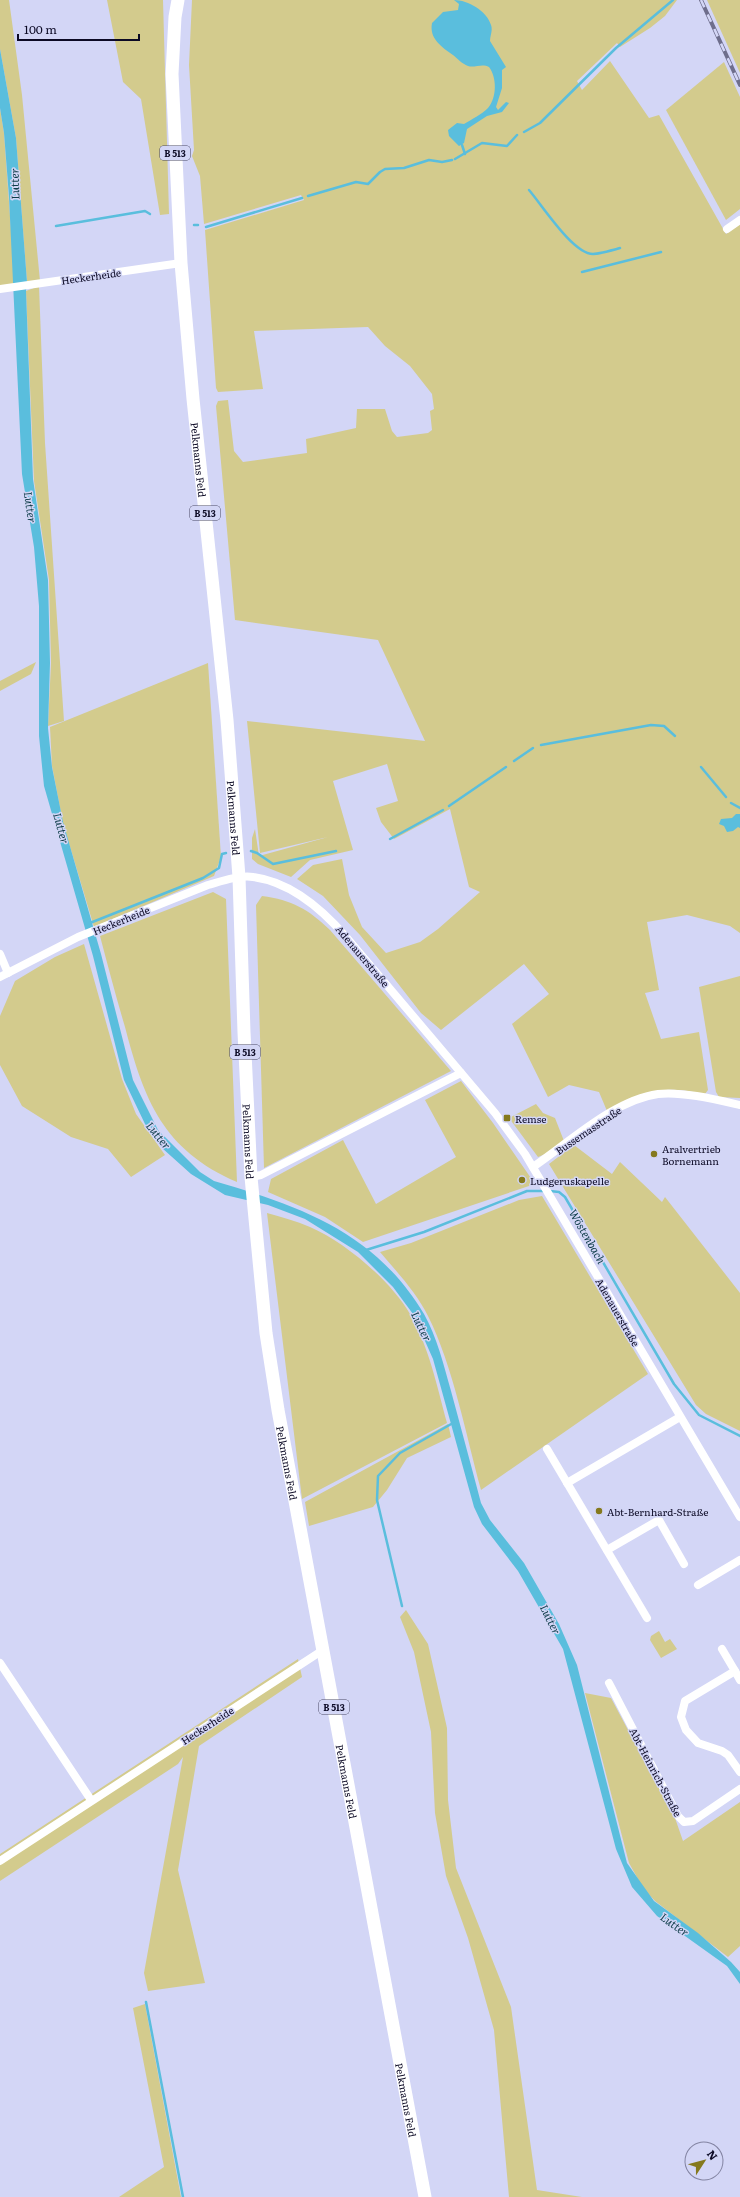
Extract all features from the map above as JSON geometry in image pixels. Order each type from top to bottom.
[{"type":"main road","name":"Pelkmanns Feld","points":[[170,0],[168,39],[172,74],[181,263],[193,399],[221,652],[239,877],[251,1181],[266,1333],[278,1410],[425,2197]]},
{"type":"main road","name":"Pelkmanns Feld","points":[[172,74],[175,17],[178,0]]},
{"type":"street","points":[[727,229],[740,220]]},
{"type":"street","name":"Heckerheide","points":[[0,289],[181,263]]},
{"type":"street","name":"Heckerheide","points":[[0,977],[78,937],[208,885],[239,877]]},
{"type":"street","name":"Adenauerstraße","points":[[239,877],[253,877],[288,888],[314,904],[329,916],[502,1122],[533,1167],[740,1517]]},
{"type":"street","points":[[0,954],[8,973]]},
{"type":"street","points":[[251,1181],[461,1073]]},
{"type":"street","name":"Bussemasstraße","points":[[533,1167],[609,1114],[642,1098],[659,1094],[676,1094],[738,1104]]},
{"type":"street","points":[[568,1483],[680,1417]]},
{"type":"street","points":[[547,1449],[647,1618]]},
{"type":"street","points":[[607,1550],[659,1520],[684,1564]]},
{"type":"street","points":[[698,1585],[740,1560]]},
{"type":"street","points":[[722,1649],[740,1680]]},
{"type":"street","name":"Heckerheide","points":[[0,1861],[91,1800],[323,1650]]},
{"type":"street","points":[[0,1663],[91,1800]]},
{"type":"street","points":[[735,1671],[685,1701],[681,1716],[686,1730],[698,1743],[722,1751],[728,1755],[740,1772]]},
{"type":"street","name":"Abt-Heinrich-Straße","points":[[608,1683],[678,1816],[684,1822],[693,1821],[740,1789]]},
{"type":"shaded area","points":[[0,0],[9,0],[22,95],[40,281],[27,282],[16,138],[0,49]]},
{"type":"shaded area","points":[[107,0],[163,0],[169,214],[160,215],[141,99],[123,82]]},
{"type":"shaded area","points":[[192,0],[677,0],[665,16],[650,28],[620,47],[617,43],[577,81],[582,90],[610,61],[649,118],[659,115],[726,234],[740,224],[740,933],[730,926],[687,915],[647,922],[659,990],[645,993],[661,1039],[699,1032],[708,1090],[705,1094],[681,1090],[658,1090],[641,1094],[607,1111],[599,1092],[569,1085],[548,1097],[512,1024],[549,994],[524,964],[441,1030],[421,1013],[360,935],[323,896],[297,879],[313,865],[342,859],[349,895],[362,927],[386,953],[420,942],[438,929],[480,892],[469,887],[450,809],[394,839],[381,822],[376,808],[398,801],[387,764],[333,781],[353,850],[310,860],[291,877],[258,864],[252,859],[252,838],[255,829],[259,856],[328,837],[260,853],[247,721],[425,741],[378,640],[235,620],[216,406],[218,401],[228,400],[234,451],[243,462],[307,453],[306,439],[356,428],[357,409],[385,409],[392,431],[397,437],[428,433],[432,430],[430,411],[434,409],[432,394],[410,366],[385,346],[368,327],[254,331],[263,389],[218,392],[216,388],[205,230],[304,200],[301,195],[204,224],[200,176],[192,156],[194,150],[189,65]]},
{"type":"shaded area","points":[[707,0],[740,0],[740,73]]},
{"type":"shaded area","points":[[724,62],[740,97],[740,209],[726,220],[666,110]]},
{"type":"shaded area","points":[[0,108],[4,133],[15,285],[0,287]]},
{"type":"shaded area","points":[[39,286],[45,443],[64,721],[48,726],[51,663],[49,580],[34,481],[26,291]]},
{"type":"shaded area","points":[[36,662],[31,674],[0,691],[0,681]]},
{"type":"shaded area","points":[[208,663],[221,857],[214,876],[94,927],[63,823],[52,766],[50,727]]},
{"type":"shaded area","points":[[213,892],[226,899],[237,1182],[212,1169],[191,1155],[174,1138],[160,1120],[149,1100],[140,1078],[100,936]]},
{"type":"shaded area","points":[[262,896],[291,903],[307,911],[330,930],[451,1071],[264,1168],[256,905]]},
{"type":"shaded area","points":[[84,944],[122,1079],[136,1114],[165,1155],[131,1177],[108,1149],[71,1137],[22,1106],[0,1065],[0,1016],[15,981],[55,957]]},
{"type":"shaded area","points":[[740,976],[740,1098],[719,1097],[716,1092],[699,987]]},
{"type":"shaded area","points":[[461,1081],[493,1123],[535,1184],[363,1242],[325,1217],[268,1192],[271,1179],[343,1140],[376,1204],[456,1157],[425,1100]]},
{"type":"shaded area","points":[[536,1104],[543,1113],[555,1118],[564,1141],[548,1153],[538,1157],[509,1118]]},
{"type":"shaded area","points":[[574,1145],[612,1174],[620,1162],[662,1202],[665,1197],[740,1293],[740,1431],[706,1414],[696,1405],[549,1164]]},
{"type":"shaded area","points":[[542,1196],[648,1374],[481,1490],[452,1379],[437,1336],[418,1299],[406,1282],[380,1252],[411,1243],[519,1200]]},
{"type":"shaded area","points":[[267,1213],[310,1227],[338,1242],[366,1264],[402,1301],[417,1327],[427,1353],[447,1423],[302,1499]]},
{"type":"shaded area","points":[[448,1424],[451,1437],[407,1458],[387,1490],[373,1507],[309,1526],[305,1502]]},
{"type":"shaded area","points":[[406,1610],[428,1644],[447,1728],[448,1800],[456,1868],[511,2007],[537,2190],[582,2197],[509,2197],[494,2030],[468,1938],[446,1876],[435,1813],[431,1732],[414,1652],[400,1617]]},
{"type":"shaded area","points":[[659,1631],[665,1642],[670,1639],[677,1649],[661,1658],[650,1640],[651,1636]]},
{"type":"shaded area","points":[[298,1659],[302,1677],[199,1746],[178,1870],[205,1983],[148,1991],[144,1973],[183,1757],[178,1764],[0,1881],[0,1854]]},
{"type":"shaded area","points":[[585,1693],[611,1698],[675,1818],[683,1841],[740,1802],[740,1946],[728,1957],[655,1901],[643,1888],[629,1863]]},
{"type":"shaded area","points":[[145,2004],[181,2197],[119,2197],[164,2167],[133,2008]]},
{"type":"water","points":[[454,0],[471,4],[486,15],[489,20],[492,29],[490,41],[506,67],[502,70],[502,88],[496,107],[498,110],[506,102],[509,103],[502,112],[487,116],[467,129],[464,143],[459,146],[449,136],[448,130],[457,123],[464,124],[488,108],[493,99],[495,82],[492,71],[489,67],[484,65],[466,65],[441,46],[432,34],[432,23],[443,12],[458,10],[459,4]]},
{"type":"water","name":"Lutter","points":[[0,49],[16,138],[27,282],[26,291],[33,479],[48,580],[50,663],[48,728],[52,767],[63,822],[101,954],[133,1080],[158,1130],[200,1172],[214,1181],[305,1212],[333,1226],[359,1242],[383,1262],[404,1286],[424,1314],[433,1332],[443,1362],[481,1503],[490,1520],[524,1563],[559,1624],[577,1665],[627,1863],[654,1901],[698,1933],[731,1962],[740,1972],[740,1984],[727,1966],[657,1916],[632,1887],[616,1849],[563,1649],[518,1571],[482,1524],[474,1507],[433,1359],[413,1314],[393,1287],[358,1252],[305,1219],[268,1205],[225,1195],[191,1174],[162,1148],[145,1124],[124,1080],[93,956],[44,786],[39,736],[39,606],[34,547],[22,474],[9,197],[4,133],[0,108]]},
{"type":"water","points":[[736,814],[740,814],[740,828],[738,827],[733,831],[727,832],[724,826],[719,824],[721,819],[732,818]]},
{"type":"waterway","points":[[524,132],[540,123],[616,48],[673,0]]},
{"type":"waterway","points":[[455,159],[482,143],[507,146],[517,135]]},
{"type":"waterway","points":[[462,145],[465,154]]},
{"type":"waterway","points":[[308,196],[356,182],[368,184],[385,169],[404,168],[429,160],[442,162],[452,160]]},
{"type":"waterway","points":[[529,190],[567,238],[585,252],[596,254],[620,248]]},
{"type":"waterway","points":[[206,227],[302,198]]},
{"type":"waterway","points":[[56,226],[145,211],[150,214]]},
{"type":"waterway","points":[[582,272],[661,252]]},
{"type":"waterway","points":[[541,745],[651,725],[664,726],[675,736]]},
{"type":"waterway","points":[[514,761],[533,748]]},
{"type":"waterway","points":[[449,806],[506,767]]},
{"type":"waterway","points":[[701,767],[726,797]]},
{"type":"waterway","points":[[731,803],[740,808]]},
{"type":"waterway","points":[[390,839],[443,810]]},
{"type":"waterway","points":[[251,851],[257,853],[273,864],[336,851]]},
{"type":"waterway","points":[[90,923],[203,878],[219,868],[222,854],[226,853]]},
{"type":"waterway","name":"Wöstenbach","points":[[366,1250],[424,1232],[527,1191],[545,1191]]},
{"type":"waterway","name":"Wöstenbach","points":[[550,1191],[559,1192],[565,1197],[674,1384],[699,1415],[740,1436]]},
{"type":"waterway","points":[[402,1606],[377,1500],[378,1476],[400,1453],[453,1423]]},
{"type":"waterway","points":[[146,2002],[183,2197]]},
{"type":"railway","points":[[701,0],[740,85]]},
{"type":"place","name":"Remse","points":[[507,1118]]},
{"type":"place","name":"Aralvertrieb Bornemann","points":[[654,1154]]},
{"type":"place","name":"Ludgeruskapelle","points":[[522,1180]]},
{"type":"place","name":"Abt-Bernhard-Straße","points":[[599,1511]]}]
